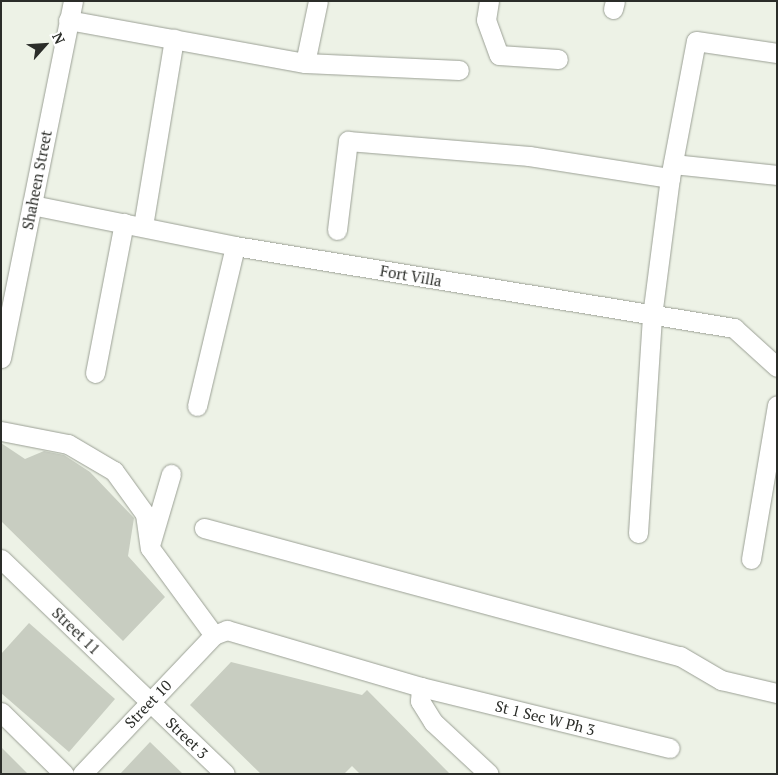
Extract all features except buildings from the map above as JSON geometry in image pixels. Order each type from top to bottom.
[{"type":"street","name":"Shaheen Street","points":[[1,358],[73,1]]},
{"type":"street","points":[[305,63],[318,1]]},
{"type":"street","points":[[489,1],[486,20],[499,55],[558,58]]},
{"type":"street","points":[[68,20],[305,63],[459,70]]},
{"type":"street","points":[[143,226],[174,39]]},
{"type":"street","points":[[638,533],[652,316],[672,171],[696,41],[777,54]]},
{"type":"street","points":[[337,230],[348,141],[528,156],[672,171],[777,176]]},
{"type":"street","name":"Fort Villa","points":[[32,205],[124,222],[235,246],[734,328],[777,367]]},
{"type":"street","points":[[95,373],[124,222]]},
{"type":"street","points":[[197,406],[235,246]]},
{"type":"street","points":[[751,559],[775,427],[777,405]]},
{"type":"street","points":[[1,431],[68,444],[114,470],[145,514],[150,548],[214,635]]},
{"type":"street","points":[[150,548],[171,474]]},
{"type":"street","points":[[204,528],[680,656],[721,680],[777,693]]},
{"type":"street","name":"Street 11","points":[[1,559],[150,702]]},
{"type":"street","name":"St 1 Sec W Ph 3","points":[[214,635],[227,630],[421,687],[670,748]]},
{"type":"street","name":"Street 10","points":[[82,774],[214,635]]},
{"type":"street","points":[[421,687],[420,701],[433,722],[489,774]]},
{"type":"street","name":"Street 3","points":[[150,702],[225,774]]},
{"type":"street","points":[[1,712],[64,774]]}]
